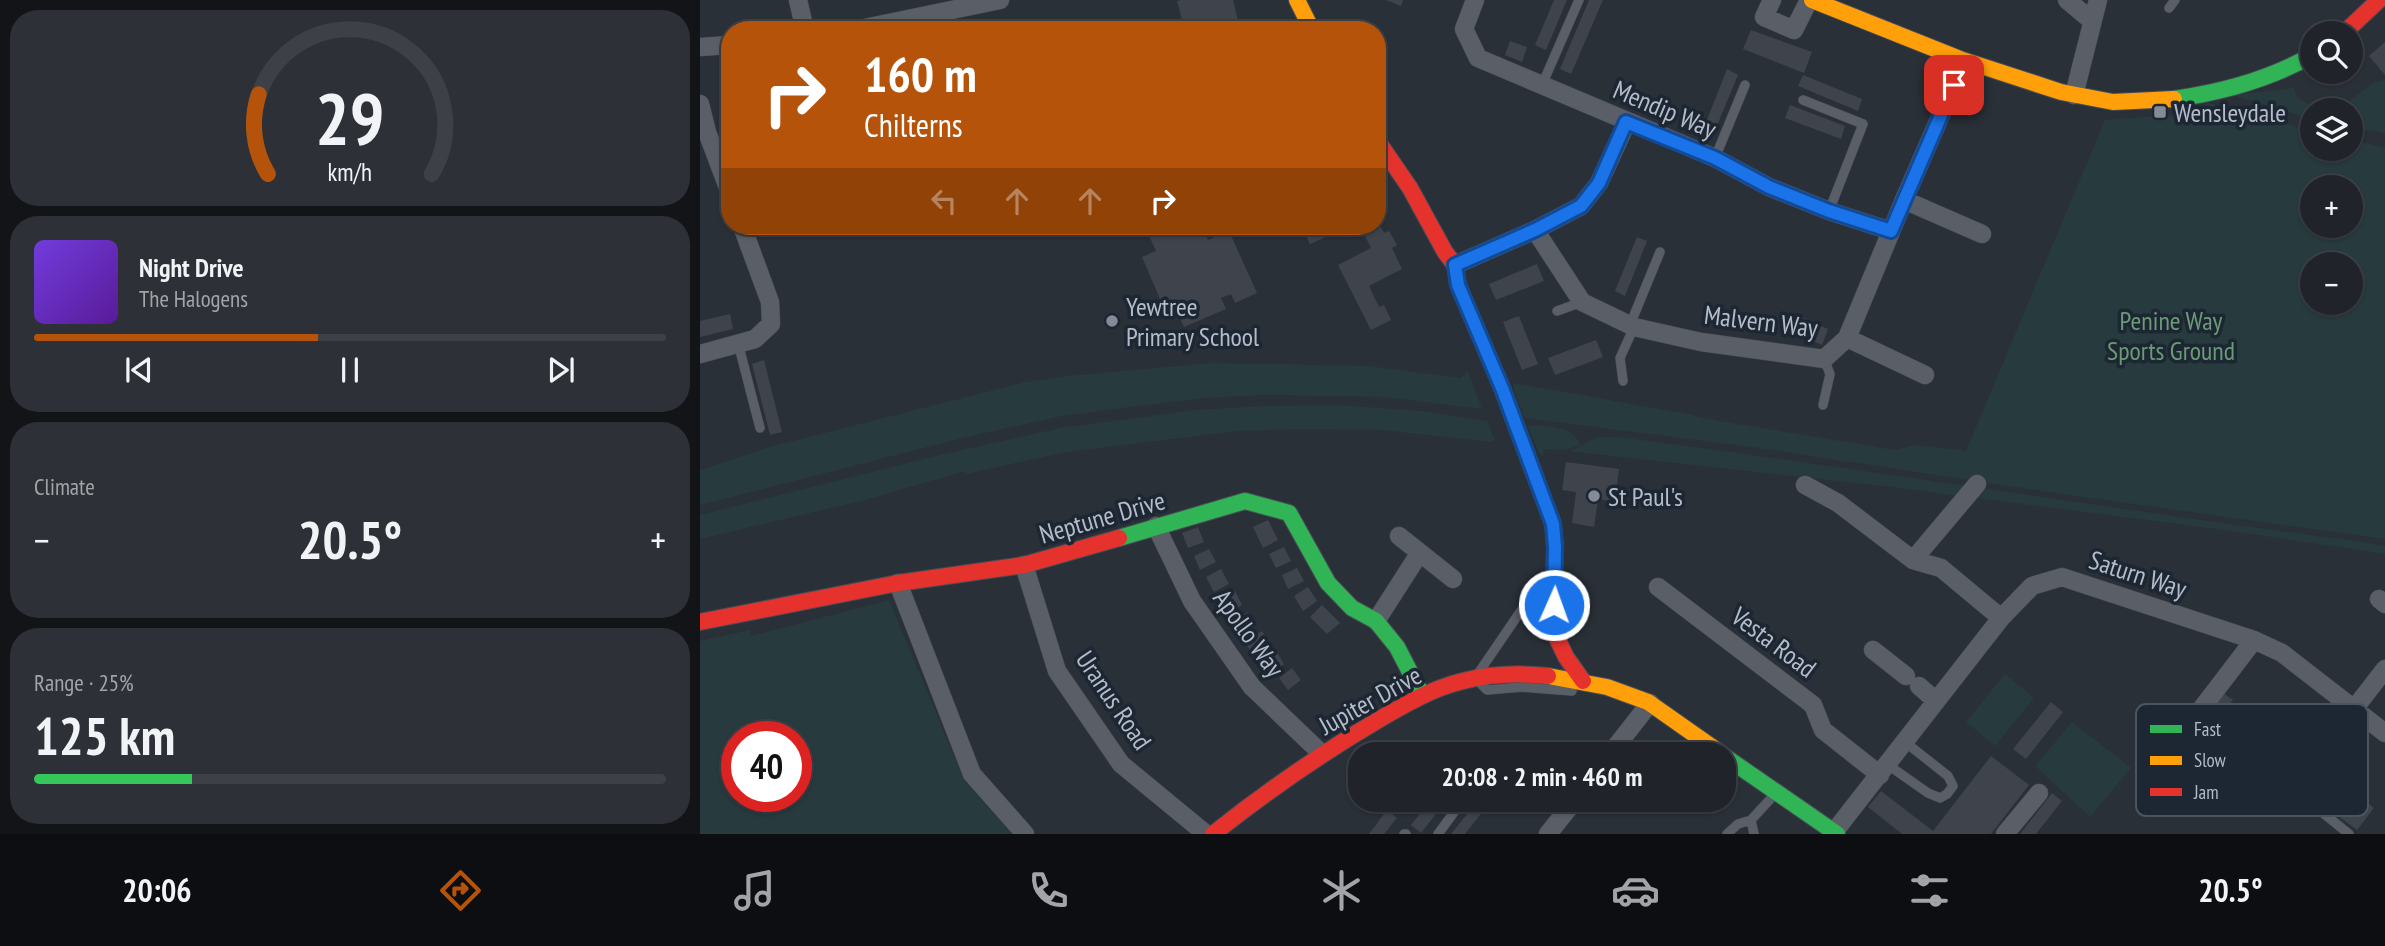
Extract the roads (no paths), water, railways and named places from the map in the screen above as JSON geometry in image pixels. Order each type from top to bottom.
[{"type":"street","points":[[798,0],[802,21]]},
{"type":"street","points":[[898,21],[1000,0]]},
{"type":"street","points":[[1297,0],[1308,21]]},
{"type":"street","name":"Mendip Way","points":[[1475,0],[1464,29],[1478,58],[1715,158],[1769,187],[1829,211],[1891,231]]},
{"type":"street","points":[[1772,0],[1764,17],[1794,30],[1810,0],[1964,62],[2035,85],[2110,101],[2138,103],[2215,93],[2259,82],[2300,62]]},
{"type":"street","points":[[2067,0],[2092,21]]},
{"type":"street","points":[[2074,95],[2098,0]]},
{"type":"street","points":[[2357,21],[2379,0]]},
{"type":"street","points":[[700,47],[721,46]]},
{"type":"street","name":"Malvern Way","points":[[1583,302],[1632,326],[1701,342],[1824,359],[1847,338],[1903,200],[1964,62]]},
{"type":"street","points":[[700,104],[704,133],[721,172]]},
{"type":"street","points":[[1455,265],[1535,230],[1581,206],[1599,183],[1626,122]]},
{"type":"street","points":[[1386,152],[1455,265],[1458,285],[1502,388],[1553,524],[1553,621],[1556,636],[1566,657],[1591,683]]},
{"type":"street","points":[[1903,200],[1982,234]]},
{"type":"street","points":[[1535,230],[1583,302]]},
{"type":"street","points":[[700,354],[755,339],[771,324],[770,302],[745,235]]},
{"type":"street","points":[[1847,338],[1925,375]]},
{"type":"street","points":[[1913,560],[1977,484]]},
{"type":"street","points":[[1805,485],[1838,503],[1913,560],[1941,569],[2001,618]]},
{"type":"street","name":"Neptune Drive","points":[[700,622],[898,583],[1024,565],[1245,501],[1289,513],[1328,583],[1352,608],[1376,621],[1397,647],[1422,695]]},
{"type":"street","name":"Apollo Way","points":[[1156,526],[1192,601],[1252,687],[1322,754]]},
{"type":"street","points":[[1399,536],[1453,579]]},
{"type":"street","points":[[1376,621],[1419,554]]},
{"type":"street","name":"Uranus Road","points":[[1024,565],[1057,670],[1121,764],[1206,834]]},
{"type":"street","name":"Saturn Way","points":[[1836,833],[1890,772],[1905,742],[2001,618],[2032,586],[2062,577],[2254,640],[2282,653],[2348,704]]},
{"type":"street","points":[[898,583],[972,774],[1025,834]]},
{"type":"street","name":"Vesta Road","points":[[1658,587],[1813,705],[1823,730],[1890,772]]},
{"type":"street","points":[[1529,674],[1556,636]]},
{"type":"street","points":[[2203,704],[2254,640]]},
{"type":"street","points":[[1873,650],[1936,701]]},
{"type":"street","points":[[2358,704],[2385,669]]},
{"type":"street","name":"Jupiter Drive","points":[[1213,834],[1258,798],[1322,754],[1422,695],[1475,678],[1529,674],[1591,683],[1650,703],[1705,742]]},
{"type":"street","points":[[1619,742],[1650,703]]},
{"type":"street","name":"Saturn Way","points":[[2368,720],[2385,733]]},
{"type":"street","name":"Jupiter Drive","points":[[1736,764],[1836,833]]},
{"type":"street","points":[[2005,834],[2039,793]]},
{"type":"street","points":[[1548,834],[1565,812]]},
{"type":"lane","points":[[1542,85],[1579,0]]},
{"type":"lane","points":[[1715,158],[1745,85]]},
{"type":"lane","points":[[1802,100],[1863,124],[1829,211]]},
{"type":"lane","points":[[1623,381],[1620,358],[1660,252]]},
{"type":"lane","points":[[1557,310],[1583,302]]},
{"type":"lane","points":[[738,343],[760,428]]},
{"type":"lane","points":[[1823,405],[1830,374],[1824,359]]},
{"type":"lane","points":[[1555,588],[1533,593],[1475,678],[1487,690],[1522,687],[1588,693],[1591,683]]},
{"type":"lane","points":[[1890,772],[1940,798],[1953,786],[1948,776],[1905,742]]},
{"type":"lane","points":[[1727,834],[1732,828],[1751,820],[1776,793]]},
{"type":"lane","points":[[1438,834],[1454,812]]},
{"type":"lane","points":[[2327,816],[2349,834]]},
{"type":"lane","points":[[1751,820],[1754,834]]},
{"type":"place","name":"Wensleydale","points":[[2160,112]]},
{"type":"place","name":"Yewtree Primary School","points":[[1112,321]]},
{"type":"place","name":"St Paul's","points":[[1594,496]]},
{"type":"park label","name":"Penine Way Sports Ground","points":[[2171,335]]}]
